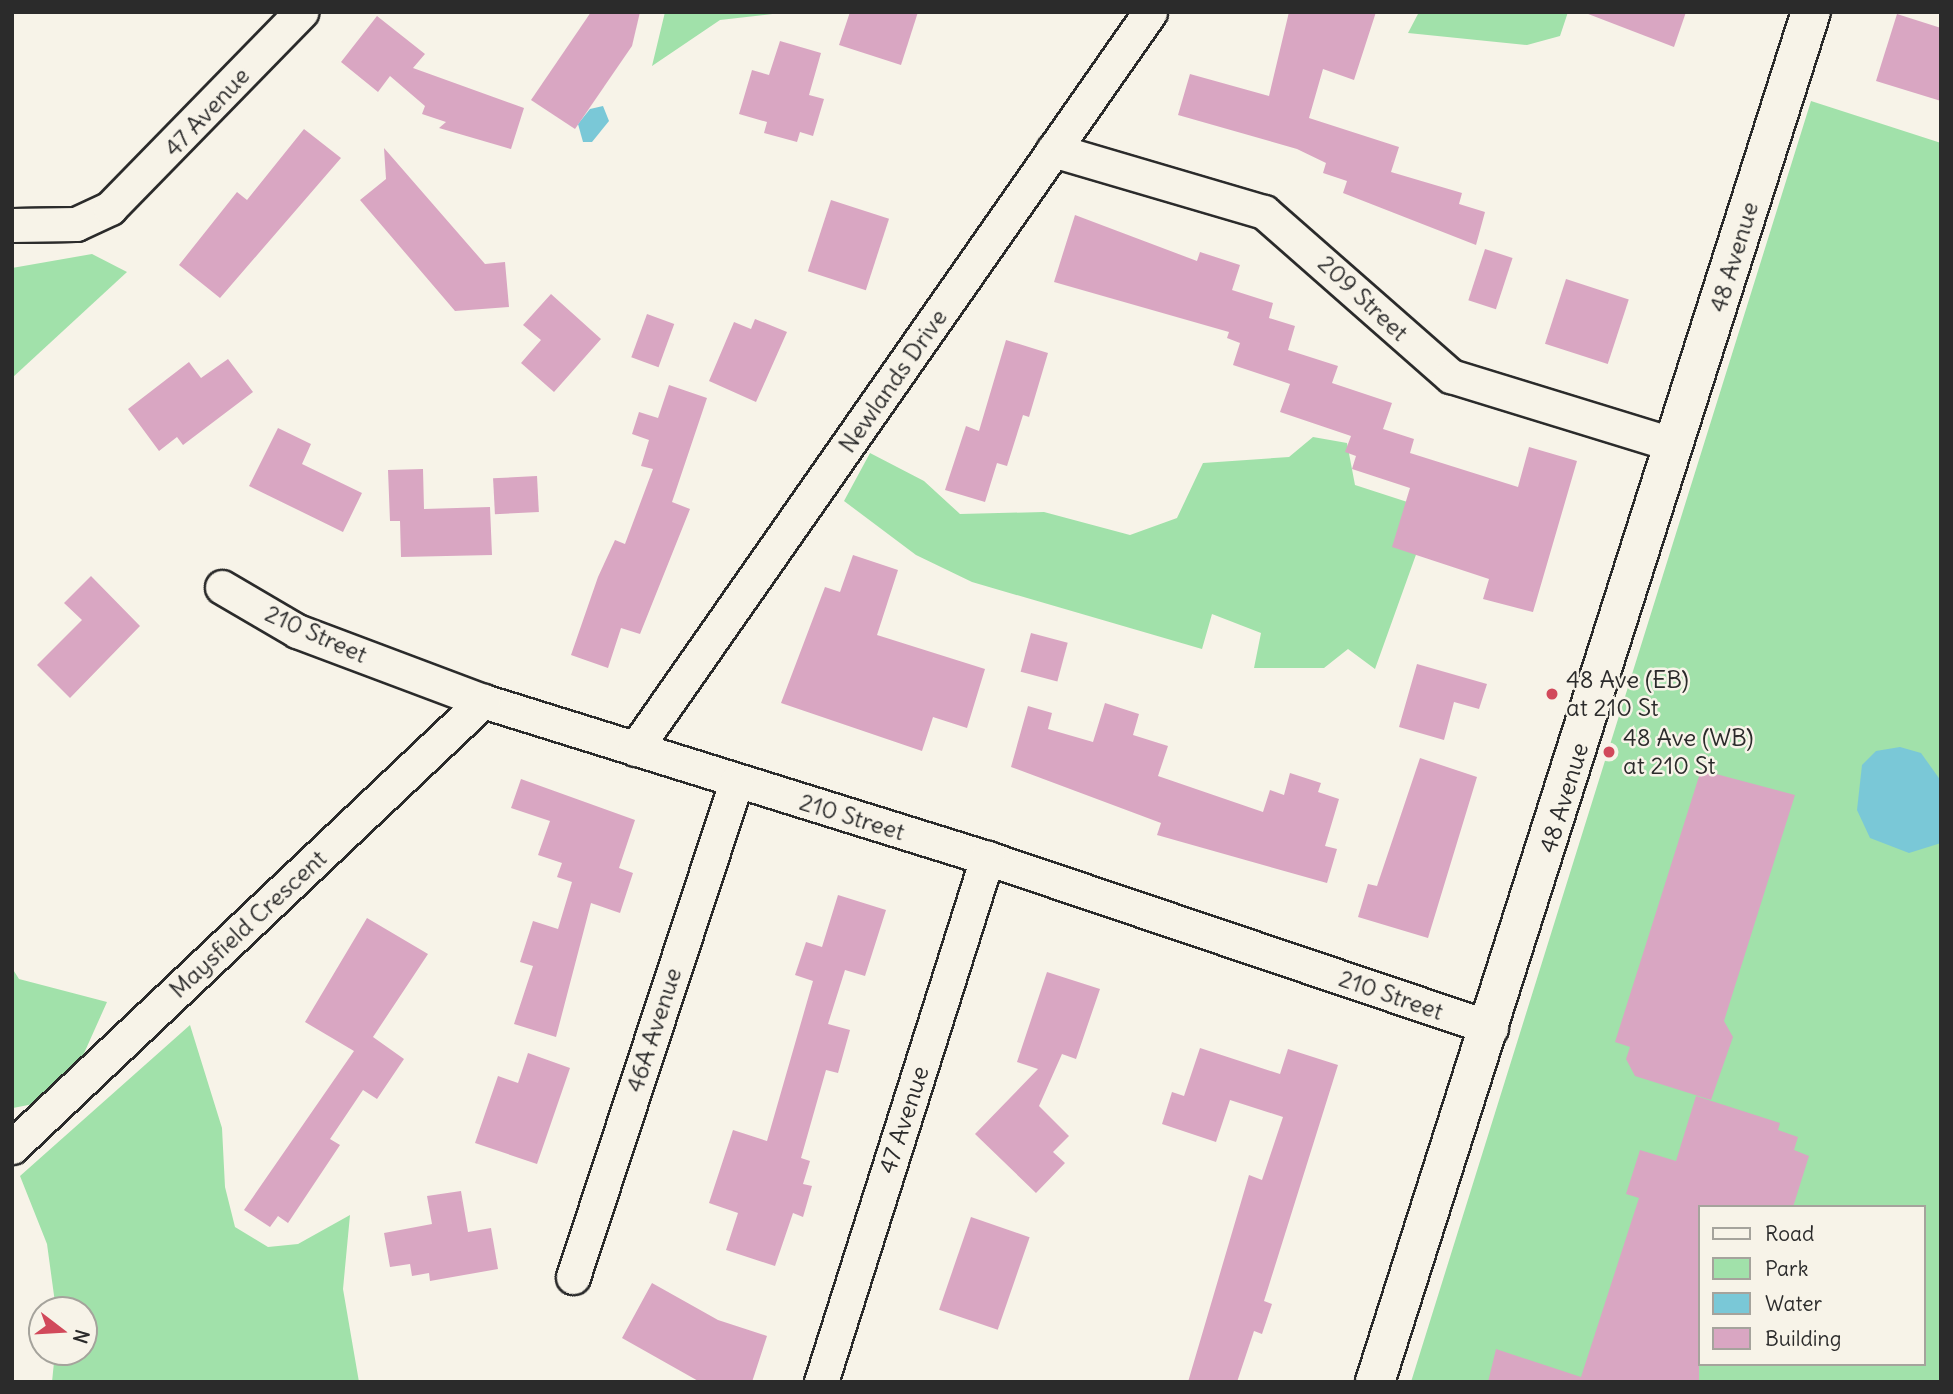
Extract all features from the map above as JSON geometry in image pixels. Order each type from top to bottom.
[{"type":"main road","name":"48 Avenue","points":[[1375,1382],[1491,1028],[1811,12]]},
{"type":"street","name":"47 Avenue","points":[[12,225],[76,224],[110,208],[301,12]]},
{"type":"street","name":"Newlands Drive","points":[[635,749],[1150,12]]},
{"type":"street","name":"209 Street","points":[[1053,150],[1264,212],[1451,376],[1675,444]]},
{"type":"street","name":"210 Street","points":[[222,587],[298,631],[483,701],[987,858],[1491,1028]]},
{"type":"street","name":"Maysfield Crescent","points":[[12,1147],[483,701]]},
{"type":"street","name":"46A Avenue","points":[[573,1277],[736,782]]},
{"type":"street","name":"47 Avenue","points":[[821,1382],[987,858]]},
{"type":"green space","points":[[665,12],[789,12],[720,20],[652,66]]},
{"type":"green space","points":[[1419,12],[1568,12],[1560,36],[1527,45],[1408,33]]},
{"type":"green space","points":[[1811,101],[1941,143],[1941,1382],[1411,1382]]},
{"type":"green space","points":[[92,254],[127,272],[12,378],[12,268]]},
{"type":"green space","points":[[1313,437],[1347,443],[1355,485],[1432,510],[1375,669],[1348,649],[1324,668],[1254,668],[1261,633],[1212,614],[1202,649],[972,582],[916,555],[844,501],[870,453],[924,481],[960,514],[1044,512],[1130,535],[1177,518],[1203,463],[1289,457]]},
{"type":"green space","points":[[12,968],[19,979],[107,1002],[64,1098],[13,1108]]},
{"type":"green space","points":[[190,1025],[222,1128],[225,1187],[235,1227],[268,1247],[298,1244],[350,1215],[343,1289],[359,1382],[52,1382],[54,1366],[98,1366],[98,1296],[54,1296],[47,1244],[20,1176]]},
{"type":"water","points":[[603,106],[609,121],[592,142],[583,142],[578,124],[590,109]]},
{"type":"water","points":[[1900,747],[1921,753],[1941,781],[1941,843],[1909,853],[1870,838],[1857,810],[1862,765],[1876,751]]},
{"type":"building","points":[[591,12],[640,12],[632,46],[575,129],[531,100]]},
{"type":"building","points":[[850,12],[918,12],[901,65],[839,45]]},
{"type":"building","points":[[1289,12],[1376,12],[1354,80],[1323,69],[1309,118],[1399,147],[1391,172],[1462,193],[1459,204],[1485,212],[1476,245],[1343,193],[1347,181],[1323,173],[1326,163],[1297,149],[1178,115],[1190,74],[1269,96]]},
{"type":"building","points":[[1583,12],[1686,12],[1674,47]]},
{"type":"building","points":[[1897,14],[1941,28],[1941,101],[1876,81]]},
{"type":"building","points":[[377,16],[425,54],[413,68],[524,108],[511,149],[439,128],[446,122],[422,114],[425,106],[390,76],[378,92],[341,62]]},
{"type":"building","points":[[780,41],[821,53],[809,95],[824,99],[813,136],[800,132],[797,142],[764,133],[767,122],[739,114],[752,70],[769,75]]},
{"type":"building","points":[[304,129],[341,158],[220,298],[179,265],[237,192],[247,200]]},
{"type":"building","points":[[384,148],[485,264],[505,262],[509,307],[455,311],[360,200],[386,179]]},
{"type":"building","points":[[831,200],[889,219],[866,290],[808,271]]},
{"type":"building","points":[[1075,215],[1197,261],[1200,252],[1240,265],[1232,290],[1273,303],[1269,318],[1295,326],[1288,350],[1338,366],[1332,383],[1392,403],[1383,429],[1414,439],[1410,453],[1518,487],[1529,447],[1577,461],[1533,612],[1483,599],[1489,579],[1392,547],[1410,488],[1352,469],[1356,456],[1345,452],[1351,436],[1280,412],[1290,384],[1233,365],[1240,343],[1227,338],[1229,332],[1054,282]]},
{"type":"building","points":[[1485,249],[1513,258],[1496,309],[1468,300]]},
{"type":"building","points":[[1566,279],[1629,299],[1608,364],[1545,344]]},
{"type":"building","points":[[551,294],[601,339],[554,392],[521,363],[541,340],[523,325]]},
{"type":"building","points":[[647,314],[674,324],[659,367],[631,357]]},
{"type":"building","points":[[755,319],[787,332],[756,402],[709,381],[734,322],[751,329]]},
{"type":"building","points":[[1006,340],[1048,353],[1029,417],[1023,415],[1007,466],[997,463],[985,502],[945,490],[966,426],[979,431]]},
{"type":"building","points":[[228,359],[253,392],[183,445],[177,437],[159,451],[128,409],[189,362],[201,378]]},
{"type":"building","points":[[669,385],[707,398],[672,502],[690,509],[640,634],[621,628],[608,668],[571,655],[598,577],[615,540],[625,544],[653,469],[641,466],[649,440],[632,434],[639,412],[658,418]]},
{"type":"building","points":[[278,428],[311,444],[302,464],[362,493],[343,532],[249,486]]},
{"type":"building","points":[[423,469],[424,509],[490,507],[492,555],[401,557],[400,521],[390,521],[388,470]]},
{"type":"building","points":[[537,476],[539,512],[495,514],[493,478]]},
{"type":"building","points":[[853,555],[898,570],[877,635],[985,669],[967,728],[933,717],[922,751],[781,703],[825,587],[840,592]]},
{"type":"building","points":[[91,576],[140,626],[70,698],[37,665],[82,620],[64,603]]},
{"type":"building","points":[[1031,633],[1068,643],[1057,681],[1021,672]]},
{"type":"building","points":[[1417,664],[1487,684],[1479,709],[1454,702],[1444,740],[1399,727]]},
{"type":"building","points":[[1105,703],[1139,714],[1133,735],[1168,746],[1158,776],[1263,812],[1270,790],[1284,795],[1290,773],[1321,783],[1318,792],[1339,799],[1325,846],[1337,849],[1327,883],[1157,835],[1161,823],[1011,767],[1028,706],[1052,713],[1048,729],[1093,742]]},
{"type":"building","points":[[1420,758],[1477,777],[1428,938],[1358,917],[1368,884],[1377,886]]},
{"type":"building","points":[[1701,770],[1795,795],[1724,1021],[1733,1037],[1711,1100],[1635,1076],[1626,1059],[1630,1047],[1615,1042]]},
{"type":"building","points":[[521,779],[635,820],[619,868],[633,873],[620,913],[591,903],[556,1037],[514,1024],[533,966],[520,962],[533,921],[558,929],[572,882],[557,877],[562,863],[538,855],[550,821],[511,808]]},
{"type":"building","points":[[838,895],[886,910],[865,976],[845,970],[828,1024],[850,1030],[838,1073],[826,1070],[801,1158],[810,1161],[803,1184],[812,1186],[803,1217],[793,1213],[775,1266],[726,1250],[738,1213],[709,1203],[733,1130],[767,1141],[813,981],[795,975],[806,942],[822,947]]},
{"type":"building","points":[[367,918],[428,954],[373,1037],[404,1059],[377,1099],[363,1090],[330,1139],[340,1145],[288,1223],[278,1216],[270,1227],[244,1210],[354,1051],[305,1022]]},
{"type":"building","points":[[1047,972],[1100,989],[1076,1059],[1062,1054],[1039,1106],[1069,1136],[1053,1152],[1065,1163],[1036,1193],[975,1134],[1038,1069],[1017,1062]]},
{"type":"building","points":[[1200,1048],[1280,1074],[1288,1049],[1338,1065],[1264,1301],[1272,1304],[1262,1334],[1254,1331],[1237,1382],[1188,1382],[1249,1175],[1262,1180],[1283,1117],[1230,1100],[1216,1142],[1162,1124],[1172,1092],[1184,1096]]},
{"type":"building","points":[[528,1053],[570,1068],[537,1164],[475,1143],[498,1076],[518,1083]]},
{"type":"building","points":[[1696,1096],[1780,1123],[1778,1130],[1798,1137],[1794,1150],[1809,1156],[1794,1205],[1698,1205],[1699,1382],[1488,1382],[1496,1349],[1581,1377],[1639,1198],[1626,1194],[1640,1150],[1676,1161]]},
{"type":"building","points":[[461,1191],[468,1232],[491,1228],[498,1269],[430,1281],[429,1273],[412,1276],[410,1264],[390,1267],[384,1233],[432,1224],[427,1196]]},
{"type":"building","points":[[971,1217],[1030,1237],[998,1330],[939,1310]]},
{"type":"building","points":[[652,1283],[718,1320],[767,1336],[752,1382],[700,1382],[622,1338]]},
{"type":"place","name":"48 Ave (EB) at 210 St","points":[[1552,694]]},
{"type":"place","name":"48 Ave (WB) at 210 St","points":[[1609,752]]}]
